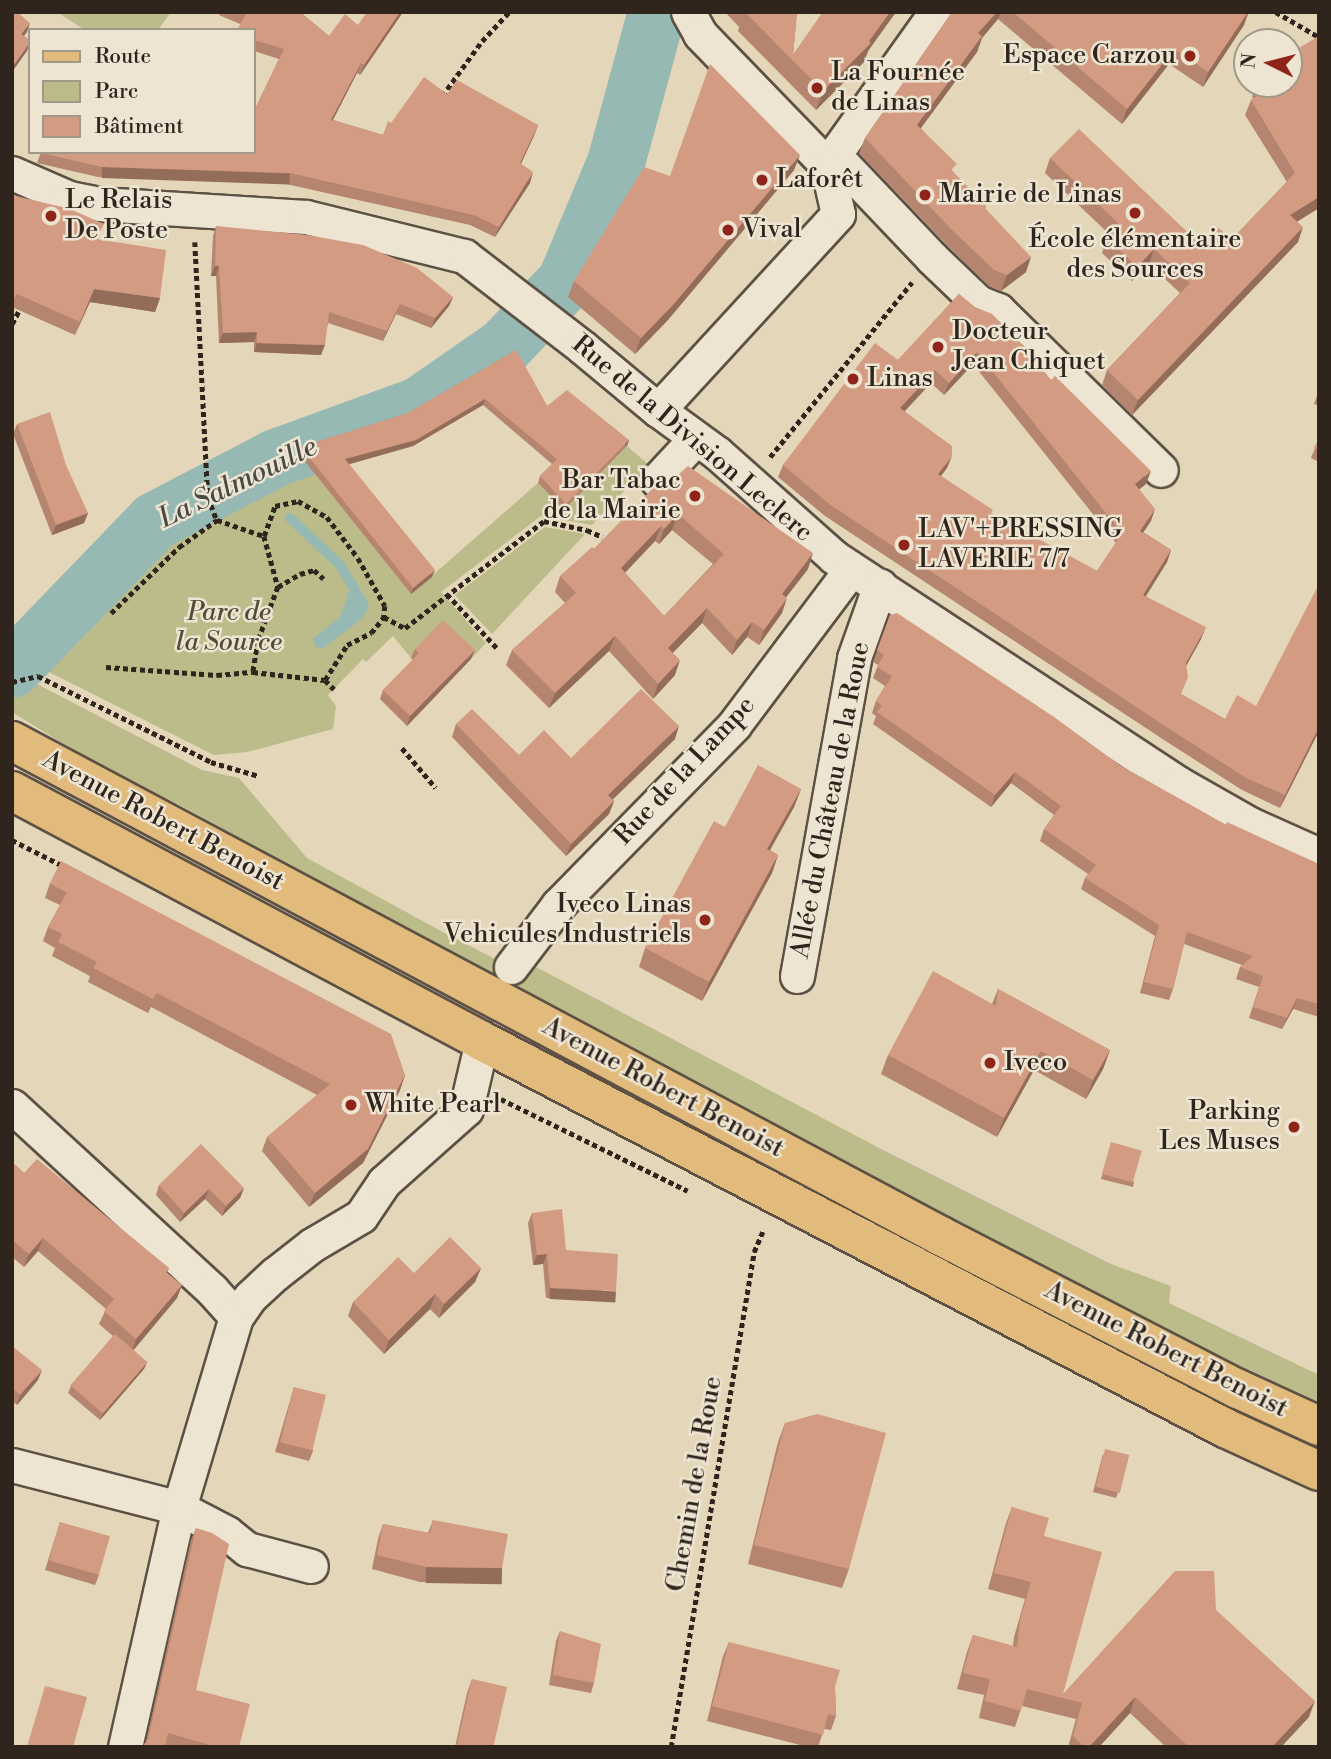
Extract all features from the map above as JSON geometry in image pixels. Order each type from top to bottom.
[{"type":"main road","name":"Avenue Robert Benoist","points":[[12,741],[941,1236],[1238,1390],[1319,1426]]},
{"type":"main road","name":"Avenue Robert Benoist","points":[[12,791],[482,1041],[1224,1428],[1319,1471]]},
{"type":"street","points":[[688,12],[700,34],[836,153],[932,258],[978,302],[998,310],[1161,470]]},
{"type":"street","points":[[658,410],[838,214],[836,153],[936,12]]},
{"type":"street","name":"Rue de la Division Leclerc","points":[[12,173],[69,198],[100,204],[306,217],[464,256],[696,438],[842,563],[880,585],[1178,783],[1250,824],[1319,855]]},
{"type":"street","points":[[657,480],[696,438]]},
{"type":"street","name":"Rue de la Lampe","points":[[511,967],[558,905],[734,725],[842,563]]},
{"type":"street","name":"Allée du Château de la Roue","points":[[797,976],[854,658],[880,585]]},
{"type":"street","points":[[125,1747],[179,1508],[236,1317],[250,1297],[275,1274],[312,1245],[361,1216],[384,1182],[466,1109],[482,1041]]},
{"type":"street","points":[[12,1106],[212,1290],[236,1317]]},
{"type":"street","points":[[12,1465],[179,1508],[227,1533],[247,1549],[311,1566]]},
{"type":"path","points":[[438,102],[482,41],[509,12]]},
{"type":"path","points":[[1276,12],[1319,37]]},
{"type":"path","points":[[192,210],[201,312],[208,497],[217,520],[264,536]]},
{"type":"path","points":[[748,481],[932,258]]},
{"type":"path","points":[[12,324],[23,301]]},
{"type":"path","points":[[253,672],[258,641],[278,587],[264,536],[275,506],[298,501],[327,517],[358,558],[385,606],[384,617],[371,633],[347,645],[325,680]]},
{"type":"path","points":[[111,613],[179,547],[217,520]]},
{"type":"path","points":[[384,617],[405,628],[544,521],[587,530],[603,537]]},
{"type":"path","points":[[278,587],[300,573],[314,570],[324,579]]},
{"type":"path","points":[[447,594],[497,648]]},
{"type":"path","points":[[106,667],[217,675],[253,672],[325,680],[334,690]]},
{"type":"path","points":[[12,682],[37,676],[211,762],[259,776]]},
{"type":"path","points":[[402,748],[436,788]]},
{"type":"path","name":"Chemin de la Roue","points":[[671,1747],[754,1252],[764,1229]]},
{"type":"green space","points":[[57,12],[171,12],[159,28],[82,28]]},
{"type":"green space","name":"Parc de la Source","points":[[627,446],[649,465],[592,525],[541,516],[441,592],[486,643],[471,659],[439,629],[411,658],[393,636],[366,662],[363,659],[328,695],[336,706],[333,729],[247,752],[214,755],[41,668],[111,576],[170,520],[299,454],[411,594],[538,483],[564,510]]},
{"type":"green space","points":[[545,527],[585,534],[492,634],[455,595]]},
{"type":"green space","points":[[37,684],[202,770],[239,778],[307,858],[441,931],[528,976],[534,966],[885,1151],[1111,1264],[1171,1286],[1169,1303],[1319,1375],[1319,1405],[1162,1334],[421,939],[182,806],[117,777],[12,712],[12,689]]},
{"type":"water","points":[[349,591],[363,593],[369,605],[363,618],[322,649],[316,647],[313,639],[341,616]]},
{"type":"building","points":[[12,12],[17,12],[30,23],[21,34],[28,39],[28,45],[12,67]]},
{"type":"building","points":[[241,12],[300,12],[329,36],[345,14],[358,25],[367,12],[400,12],[364,65],[361,63],[331,120],[383,135],[388,121],[391,123],[424,77],[447,94],[457,80],[538,125],[520,163],[533,172],[499,227],[474,215],[290,173],[102,167],[45,154],[256,154],[256,107],[284,49],[256,41],[256,28],[238,28],[246,14]]},
{"type":"building","points":[[745,12],[797,12],[793,55],[823,12],[890,12],[869,41],[871,43],[823,91]]},
{"type":"building","points":[[952,12],[997,12],[978,33],[982,36],[917,125],[957,164],[951,170],[1031,257],[1007,275],[994,270],[951,229],[865,138]]},
{"type":"building","points":[[1013,12],[1248,12],[1237,28],[1233,28],[1233,34],[1208,72],[1174,49],[1127,109]]},
{"type":"building","points":[[1319,36],[1319,197],[1290,215],[1303,227],[1138,400],[1107,370],[1190,283],[1154,249],[1137,267],[1107,238],[1120,225],[1050,158],[1079,129],[1202,246],[1219,228],[1231,240],[1295,173],[1251,100],[1303,98],[1303,46]]},
{"type":"building","points":[[710,64],[800,155],[673,305],[641,338],[574,281],[644,167],[670,176]]},
{"type":"building","points":[[12,195],[70,209],[104,224],[96,239],[166,250],[160,298],[94,289],[80,322],[17,294],[12,304]]},
{"type":"building","points":[[216,226],[307,235],[363,245],[417,268],[453,297],[435,318],[400,304],[387,331],[329,312],[325,345],[257,343],[257,332],[223,333],[219,266],[215,266]]},
{"type":"building","points":[[959,294],[975,307],[992,314],[1025,347],[1051,380],[1055,376],[1151,471],[1135,484],[1155,509],[1140,531],[1171,550],[1143,595],[1206,627],[1186,663],[1188,677],[1181,694],[1225,719],[1237,695],[1256,706],[1319,584],[1319,727],[1285,795],[1246,778],[1168,728],[829,504],[783,465],[875,343],[898,360]],"holes":[[[977,352],[1122,533],[1097,571],[991,513],[993,510],[938,474],[952,456],[952,446],[900,408],[935,370],[949,383]]]},
{"type":"building","points":[[516,350],[547,406],[567,390],[629,440],[566,504],[540,476],[557,459],[485,399],[416,440],[345,459],[435,570],[413,588],[301,447],[408,413]]},
{"type":"building","points":[[50,412],[66,465],[88,513],[56,525],[17,424]]},
{"type":"building","points":[[688,466],[813,553],[782,594],[787,598],[764,630],[752,622],[737,640],[707,608],[668,648],[680,660],[658,684],[615,636],[555,693],[512,650],[576,593],[560,576],[592,547],[594,549],[658,483],[669,483]],"holes":[[[678,514],[724,554],[664,616],[621,568],[661,526],[664,529]]]},
{"type":"building","points":[[897,613],[1054,717],[1121,766],[1226,825],[1227,822],[1319,864],[1319,1004],[1297,998],[1287,1018],[1253,1007],[1263,976],[1240,967],[1253,956],[1187,932],[1173,989],[1144,982],[1159,925],[1085,878],[1096,865],[1044,829],[1061,806],[1015,772],[995,795],[877,712],[882,706],[876,701],[892,676],[877,667],[884,655],[877,650],[890,615]]},
{"type":"building","points":[[443,620],[475,650],[410,716],[383,690],[419,653],[415,649]]},
{"type":"building","points":[[641,689],[679,726],[608,795],[614,801],[571,844],[456,724],[472,709],[519,755],[544,730],[571,758]]},
{"type":"building","name":"Iveco Linas Vehicules Industriels","points":[[758,765],[801,789],[767,849],[778,855],[709,982],[645,948],[714,821],[725,827]]},
{"type":"building","points":[[61,861],[391,1034],[405,1075],[368,1149],[315,1193],[267,1137],[330,1084],[157,993],[153,999],[93,968],[97,962],[58,942],[62,934],[48,927],[67,892],[50,883]]},
{"type":"building","name":"Iveco","points":[[933,971],[996,1006],[998,989],[1110,1050],[1093,1080],[1041,1051],[1004,1118],[888,1055]]},
{"type":"building","points":[[1111,1142],[1142,1151],[1133,1183],[1102,1174]]},
{"type":"building","points":[[201,1144],[244,1188],[226,1206],[209,1189],[184,1213],[159,1185]]},
{"type":"building","points":[[37,1159],[169,1268],[166,1272],[182,1285],[136,1339],[104,1311],[114,1299],[43,1238],[29,1254],[12,1240],[12,1162],[24,1173]]},
{"type":"building","points":[[562,1209],[566,1250],[618,1254],[616,1291],[550,1288],[547,1254],[537,1255],[532,1213]]},
{"type":"building","points":[[450,1237],[481,1268],[444,1304],[435,1294],[389,1340],[353,1302],[398,1257],[414,1273]]},
{"type":"building","points":[[115,1334],[147,1362],[103,1414],[70,1385]]},
{"type":"building","points":[[12,1346],[42,1370],[20,1395],[12,1388]]},
{"type":"building","points":[[294,1387],[326,1395],[312,1450],[280,1442]]},
{"type":"building","points":[[817,1414],[886,1433],[849,1569],[754,1545],[785,1423]]},
{"type":"building","points":[[1105,1449],[1129,1455],[1120,1493],[1096,1487]]},
{"type":"building","points":[[1012,1507],[1049,1518],[1044,1536],[1102,1552],[1063,1694],[1175,1571],[1214,1571],[1216,1610],[1315,1701],[1272,1747],[1189,1747],[1135,1697],[1089,1747],[1084,1747],[1073,1736],[1082,1703],[1027,1689],[1021,1711],[985,1701],[990,1679],[963,1673],[973,1635],[1017,1647],[1020,1620],[1031,1582],[994,1573]]},
{"type":"building","points":[[433,1520],[508,1534],[502,1568],[426,1567],[377,1555],[383,1524],[430,1533]]},
{"type":"building","points":[[60,1522],[110,1536],[99,1575],[49,1560]]},
{"type":"building","points":[[196,1528],[212,1533],[229,1544],[196,1690],[250,1704],[239,1747],[217,1747],[168,1733],[165,1747],[142,1747],[148,1739]]},
{"type":"building","points":[[560,1631],[601,1644],[594,1683],[553,1675]]},
{"type":"building","points":[[729,1642],[840,1670],[835,1687],[836,1716],[828,1714],[823,1735],[712,1706]]},
{"type":"building","points":[[472,1679],[507,1687],[493,1747],[456,1747]]},
{"type":"building","points":[[45,1686],[87,1697],[73,1747],[27,1747]]},
{"type":"waterway","name":"La Salmouille","points":[[12,669],[155,521],[276,458],[419,406],[504,347],[566,282],[616,163],[657,12]]},
{"type":"waterway","points":[[290,518],[339,564],[355,590]]},
{"type":"place","name":"Espace Carzou","points":[[1190,56]]},
{"type":"place","name":"La Fournée de Linas","points":[[817,88]]},
{"type":"place","name":"Laforêt","points":[[762,180]]},
{"type":"place","name":"Mairie de Linas","points":[[925,195]]},
{"type":"place","name":"École élémentaire des Sources","points":[[1135,213]]},
{"type":"place","name":"Le Relais De Poste","points":[[51,216]]},
{"type":"place","name":"Vival","points":[[728,230]]},
{"type":"place","name":"Docteur Jean Chiquet","points":[[938,347]]},
{"type":"place","name":"Linas","points":[[853,379]]},
{"type":"place","name":"Bar Tabac de la Mairie","points":[[695,496]]},
{"type":"place","name":"LAV'+PRESSING LAVERIE 7/7","points":[[904,545]]},
{"type":"place","name":"Iveco Linas Vehicules Industriels","points":[[705,920]]},
{"type":"place","name":"Iveco","points":[[990,1063]]},
{"type":"place","name":"White Pearl","points":[[351,1105]]},
{"type":"place","name":"Parking Les Muses","points":[[1294,1127]]}]
